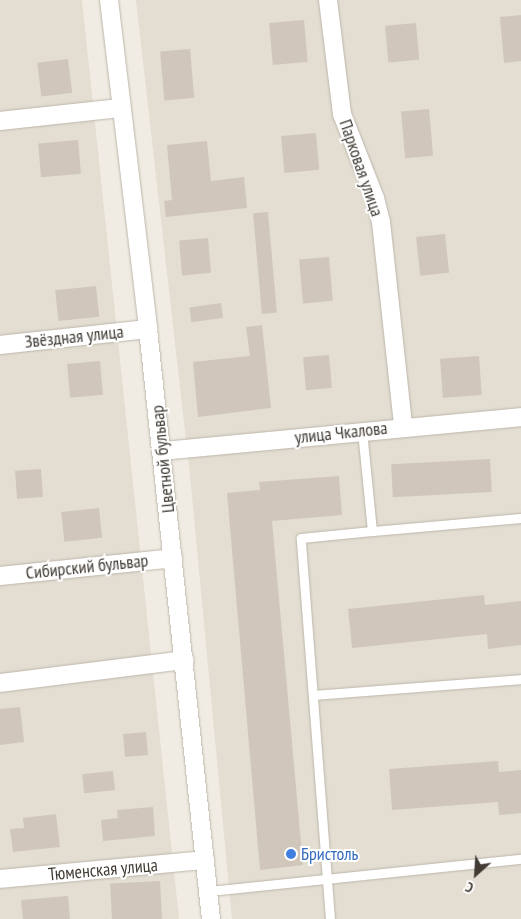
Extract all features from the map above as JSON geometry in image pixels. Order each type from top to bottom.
[{"type":"street","name":"Цветной бульвар","points":[[109,0],[120,108],[162,451],[211,919]]},
{"type":"street","name":"Парковая улица","points":[[328,0],[342,114],[375,198],[381,222],[403,426]]},
{"type":"street","points":[[0,121],[120,108]]},
{"type":"street","name":"Звёздная улица","points":[[0,345],[148,329]]},
{"type":"street","name":"улица Чкалова","points":[[162,451],[403,426],[521,417]]},
{"type":"street","name":"Сибирский бульвар","points":[[0,576],[173,558]]},
{"type":"street","points":[[0,683],[184,660]]},
{"type":"street","name":"Тюменская улица","points":[[0,879],[206,860]]},
{"type":"lane","points":[[362,430],[372,531]]},
{"type":"lane","points":[[330,919],[301,538],[521,518]]},
{"type":"lane","points":[[314,695],[521,678]]},
{"type":"lane","points":[[209,891],[521,859]]},
{"type":"shaded area","points":[[0,0],[82,0],[179,919],[0,919]]},
{"type":"shaded area","points":[[136,0],[521,0],[521,919],[232,919],[190,475]]},
{"type":"building","points":[[521,15],[521,61],[504,63],[500,17]]},
{"type":"building","points":[[304,20],[308,62],[273,65],[269,23]]},
{"type":"building","points":[[416,23],[419,60],[388,63],[385,26]]},
{"type":"building","points":[[190,49],[194,98],[164,100],[160,52]]},
{"type":"building","points":[[68,59],[72,93],[41,97],[37,63]]},
{"type":"building","points":[[429,109],[433,156],[405,158],[401,111]]},
{"type":"building","points":[[316,133],[319,170],[284,173],[281,136]]},
{"type":"building","points":[[78,140],[81,174],[41,177],[38,143]]},
{"type":"building","points":[[207,141],[211,181],[244,177],[247,208],[166,217],[164,201],[172,200],[167,145]]},
{"type":"building","points":[[268,212],[277,313],[262,314],[253,213]]},
{"type":"building","points":[[445,234],[449,273],[420,276],[416,237]]},
{"type":"building","points":[[208,238],[211,273],[182,275],[179,241]]},
{"type":"building","points":[[329,257],[333,301],[303,303],[299,260]]},
{"type":"building","points":[[96,286],[99,317],[58,321],[55,290]]},
{"type":"building","points":[[221,303],[223,318],[191,322],[189,307]]},
{"type":"building","points":[[262,325],[271,408],[198,417],[193,362],[250,356],[246,327]]},
{"type":"building","points":[[329,355],[332,388],[306,390],[303,357]]},
{"type":"building","points":[[479,356],[482,395],[443,398],[440,359]]},
{"type":"building","points":[[100,361],[103,395],[70,398],[67,364]]},
{"type":"building","points":[[490,459],[492,492],[393,497],[391,464]]},
{"type":"building","points":[[41,469],[43,497],[17,499],[15,471]]},
{"type":"building","points":[[339,476],[342,515],[272,521],[303,865],[260,870],[227,493],[260,490],[259,482]]},
{"type":"building","points":[[99,508],[102,538],[64,542],[61,512]]},
{"type":"building","points":[[484,595],[485,605],[521,601],[521,645],[488,649],[487,634],[352,648],[348,609]]},
{"type":"building","points":[[20,707],[24,742],[0,745],[0,709]]},
{"type":"building","points":[[146,732],[148,755],[125,757],[123,734]]},
{"type":"building","points":[[498,761],[499,772],[521,770],[521,813],[499,815],[498,802],[392,810],[389,769]]},
{"type":"building","points":[[113,771],[115,790],[84,793],[82,774]]},
{"type":"building","points":[[153,807],[155,836],[103,841],[101,820],[118,818],[117,810]]},
{"type":"building","points":[[56,814],[60,847],[13,852],[10,829],[24,828],[23,818]]},
{"type":"building","points":[[160,881],[162,919],[112,919],[110,884]]},
{"type":"building","points":[[68,896],[70,919],[23,919],[21,900]]},
{"type":"place","name":"Бристоль","points":[[291,854]]}]
